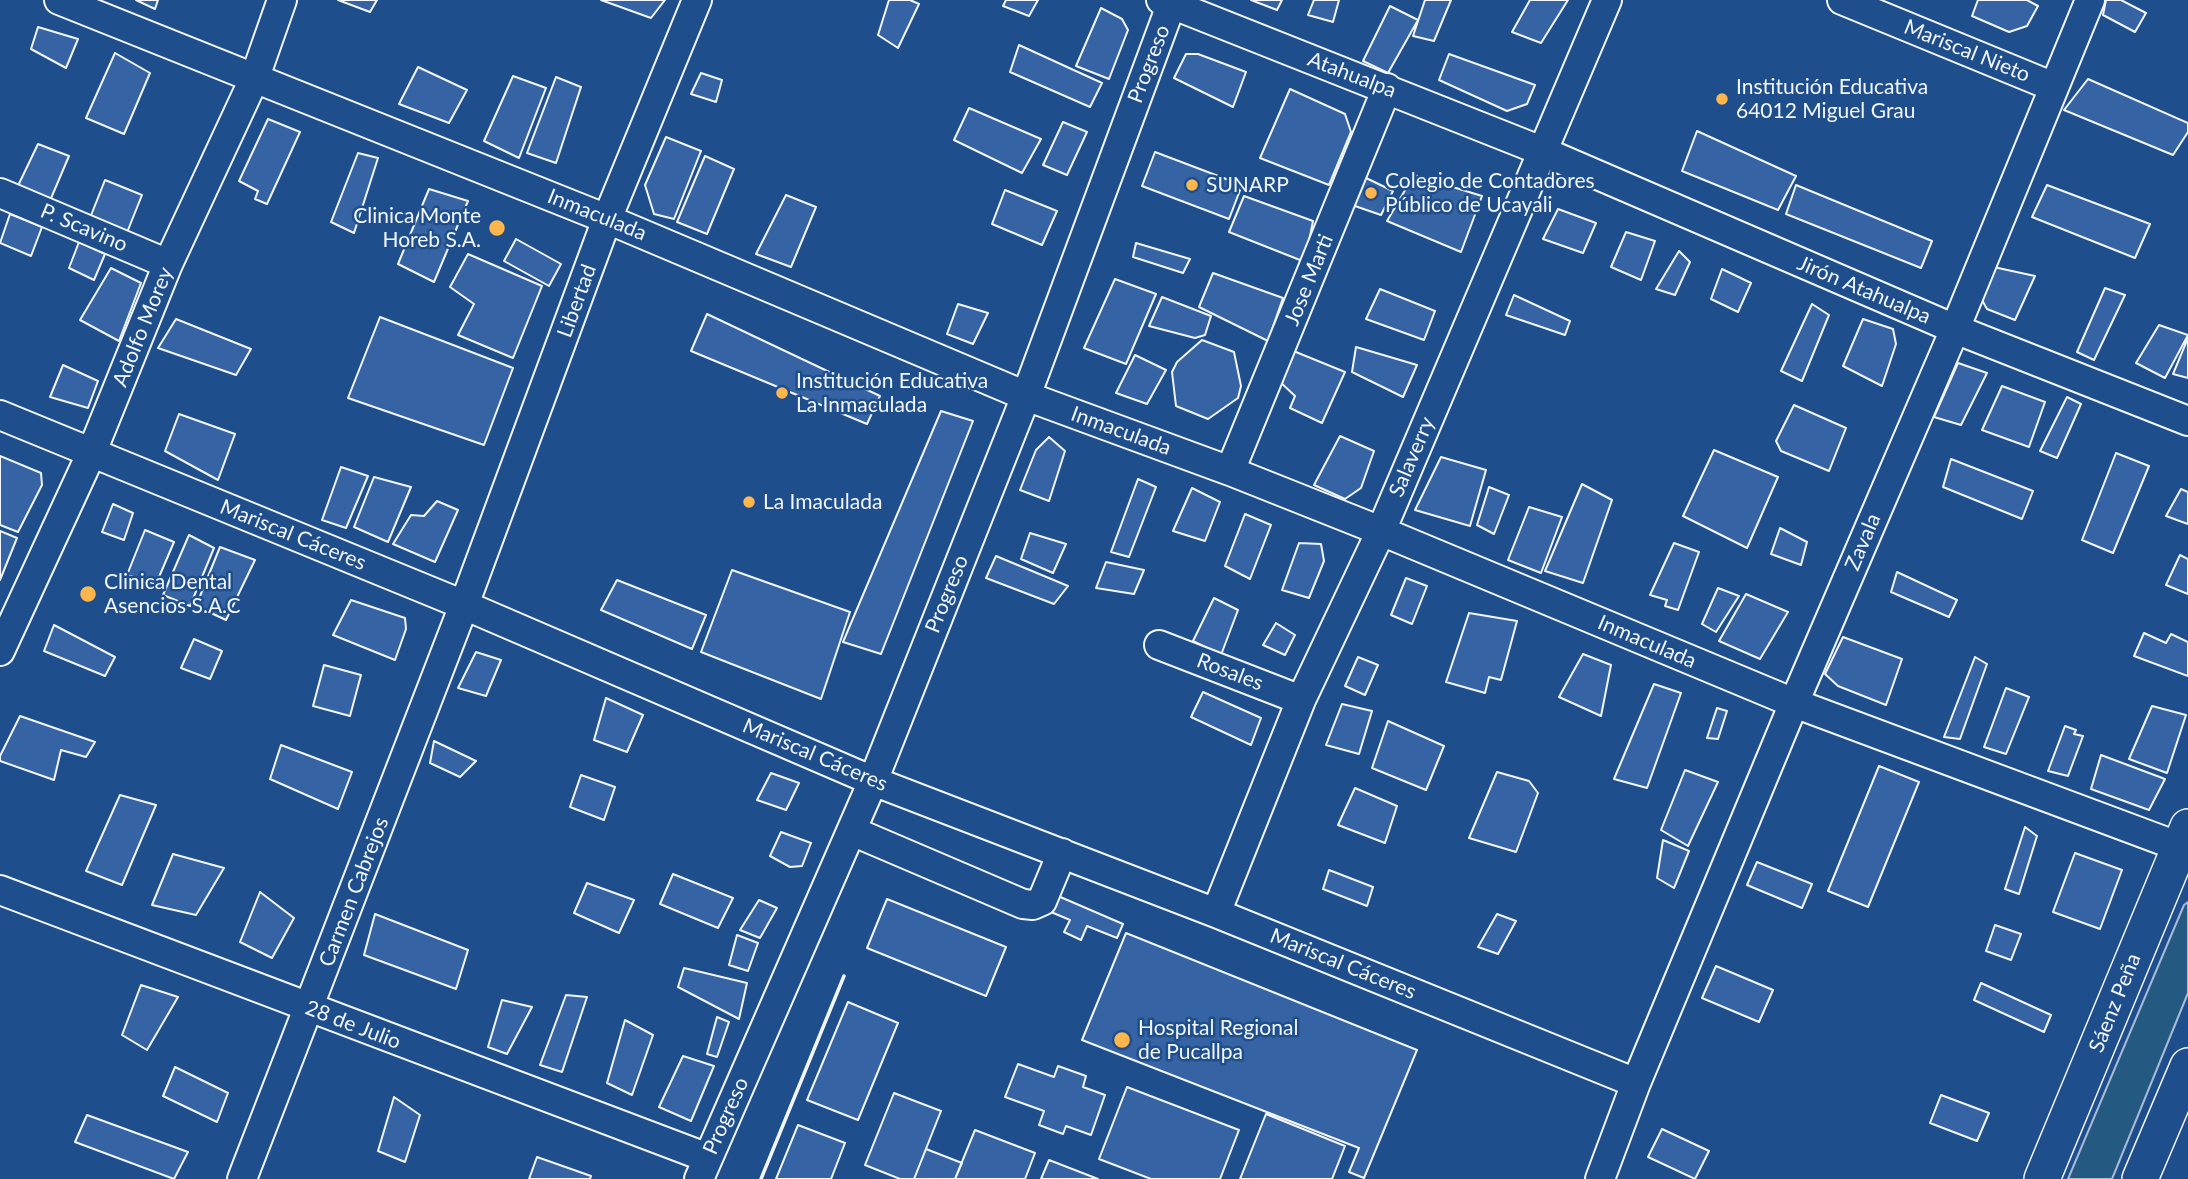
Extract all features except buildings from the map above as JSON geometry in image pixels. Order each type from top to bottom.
[{"type":"main road","name":"Sáenz Peña","points":[[2042,1179],[2185,841]]},
{"type":"main road","points":[[2140,1179],[2188,1066]]},
{"type":"street","name":"Inmaculada","points":[[59,0],[607,219],[1026,396],[1230,471],[1381,531],[1794,703],[2185,841]]},
{"type":"street","name":"Adolfo Morey","points":[[0,651],[92,454],[169,264],[255,77],[282,0]]},
{"type":"street","name":"Libertad","points":[[464,605],[607,219],[697,0]]},
{"type":"street","name":"Salaverry","points":[[1216,913],[1301,699],[1381,531],[1607,0]]},
{"type":"street","name":"Mariscal Nieto","points":[[1842,0],[2054,87]]},
{"type":"street","name":"Zavala","points":[[1601,1179],[1636,1083],[1794,703],[1955,329],[2090,0]]},
{"type":"street","name":"Atahualpa","points":[[1169,2],[1542,151]]},
{"type":"street","name":"Progreso","points":[[703,1168],[873,780],[1026,396],[1169,2]]},
{"type":"street","name":"Jose Marti","points":[[1230,471],[1387,88]]},
{"type":"street","name":"Jirón Atahualpa","points":[[1542,151],[1955,329],[2188,421]]},
{"type":"street","name":"P. Scavino","points":[[0,193],[169,264]]},
{"type":"street","name":"Mariscal Cáceres","points":[[0,415],[464,605],[873,780],[1216,913],[1636,1083]]},
{"type":"street","name":"Carmen Cabrejos","points":[[242,1179],[464,605]]},
{"type":"street","name":"Rosales","points":[[1158,645],[1301,699]]},
{"type":"street","points":[[852,831],[997,893],[1034,905],[1042,901],[1062,853]]},
{"type":"street","name":"28 de Julio","points":[[0,890],[309,1008],[703,1168]]},
{"type":"shaded area","points":[[2188,902],[2188,993],[2112,1179],[2068,1179],[2184,905]]},
{"type":"wall","points":[[761,1179],[844,976]]},
{"type":"place","name":"Institución Educativa 64012 Miguel Grau","points":[[1722,99]]},
{"type":"place","name":"SUNARP","points":[[1192,185]]},
{"type":"place","name":"Colegio de Contadores Público de Ucayali","points":[[1371,193]]},
{"type":"place","name":"Clinica Monte Horeb S.A.","points":[[497,228]]},
{"type":"place","name":"Institución Educativa La Inmaculada","points":[[782,393]]},
{"type":"place","name":"La Imaculada","points":[[749,502]]},
{"type":"place","name":"Clinica Dental Asencios S.A.C","points":[[88,594]]},
{"type":"place","name":"Hospital Regional de Pucallpa","points":[[1122,1040]]}]
